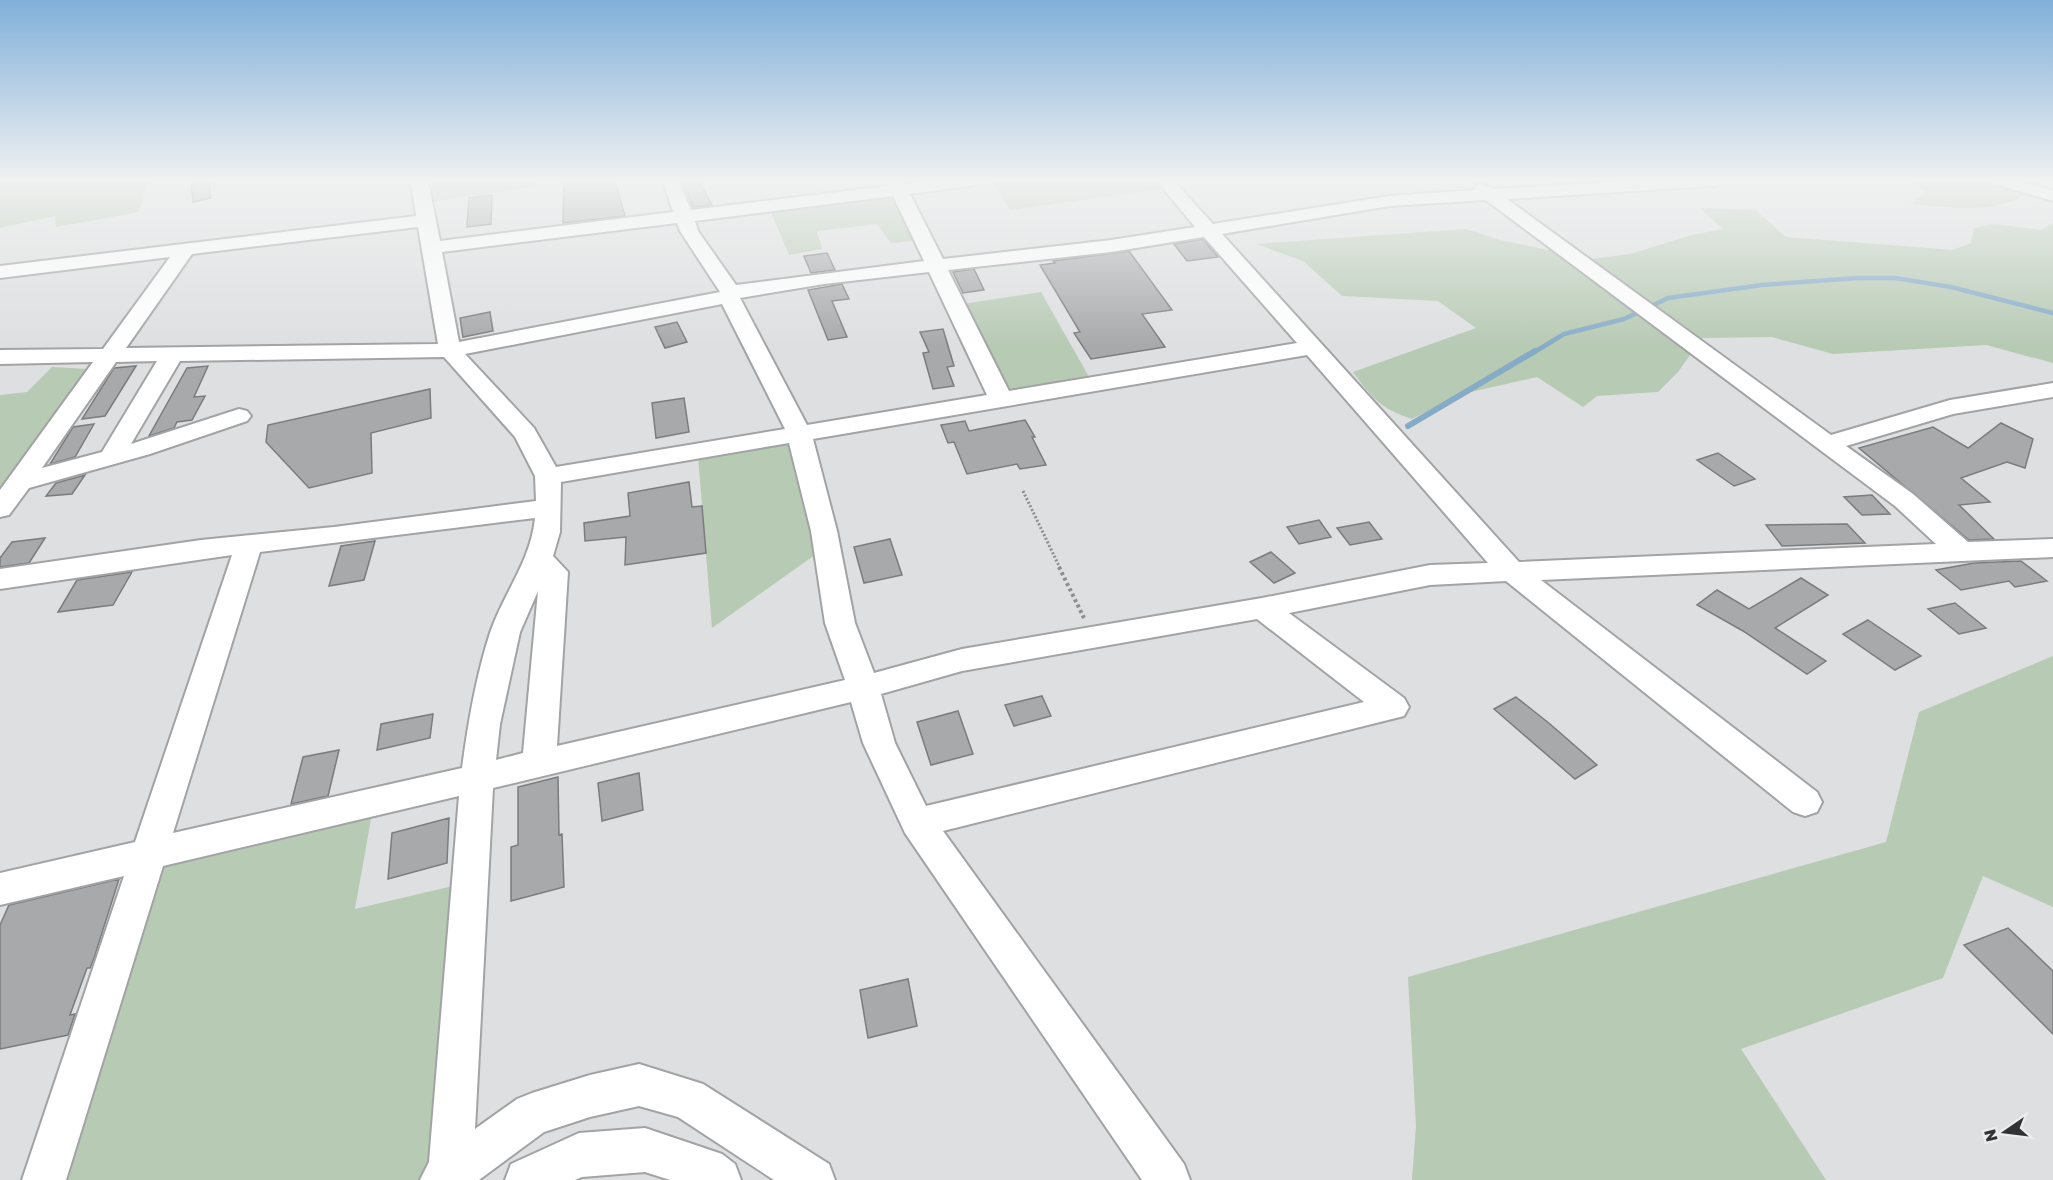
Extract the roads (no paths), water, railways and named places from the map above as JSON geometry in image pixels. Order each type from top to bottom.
[{"type":"street","points":[[0,272],[296,236]]},
{"type":"street","points":[[429,236],[450,350],[525,433],[548,476],[549,508],[547,532],[539,558],[505,632],[484,724],[477,777],[447,1178]]},
{"type":"street","points":[[431,248],[525,236]]},
{"type":"street","points":[[692,236],[732,294],[799,433],[824,531],[840,623],[879,742],[917,823],[1168,1180]]},
{"type":"street","points":[[921,236],[1001,399]]},
{"type":"street","points":[[0,357],[450,350],[732,294],[1177,236]]},
{"type":"street","points":[[1214,236],[1511,571],[1805,802]]},
{"type":"street","points":[[1544,236],[1904,500],[1961,551]]},
{"type":"street","points":[[0,509],[184,250]]},
{"type":"street","points":[[548,476],[1313,347]]},
{"type":"street","points":[[111,457],[172,355]]},
{"type":"street","points":[[1827,444],[1950,407],[2053,390]]},
{"type":"street","points":[[20,482],[111,457],[239,416]]},
{"type":"street","points":[[0,579],[87,564],[334,536],[549,508]]},
{"type":"street","points":[[44,1180],[249,544]]},
{"type":"street","points":[[0,889],[862,688],[962,660],[1262,608],[1430,575],[2053,548]]},
{"type":"street","points":[[539,558],[554,572],[539,763]]},
{"type":"street","points":[[917,823],[1393,707],[1262,608]]},
{"type":"street","points":[[447,1178],[532,1114],[590,1096],[639,1085],[688,1098],[813,1180]]},
{"type":"street","points":[[527,1180],[579,1155],[645,1150],[706,1170],[718,1180]]},
{"type":"waterway","points":[[1533,353],[1564,334],[1624,319],[1668,298],[1762,285],[1857,278],[1895,278],[1951,287],[2053,313]]},
{"type":"waterway","points":[[1408,426],[1535,351]]}]
